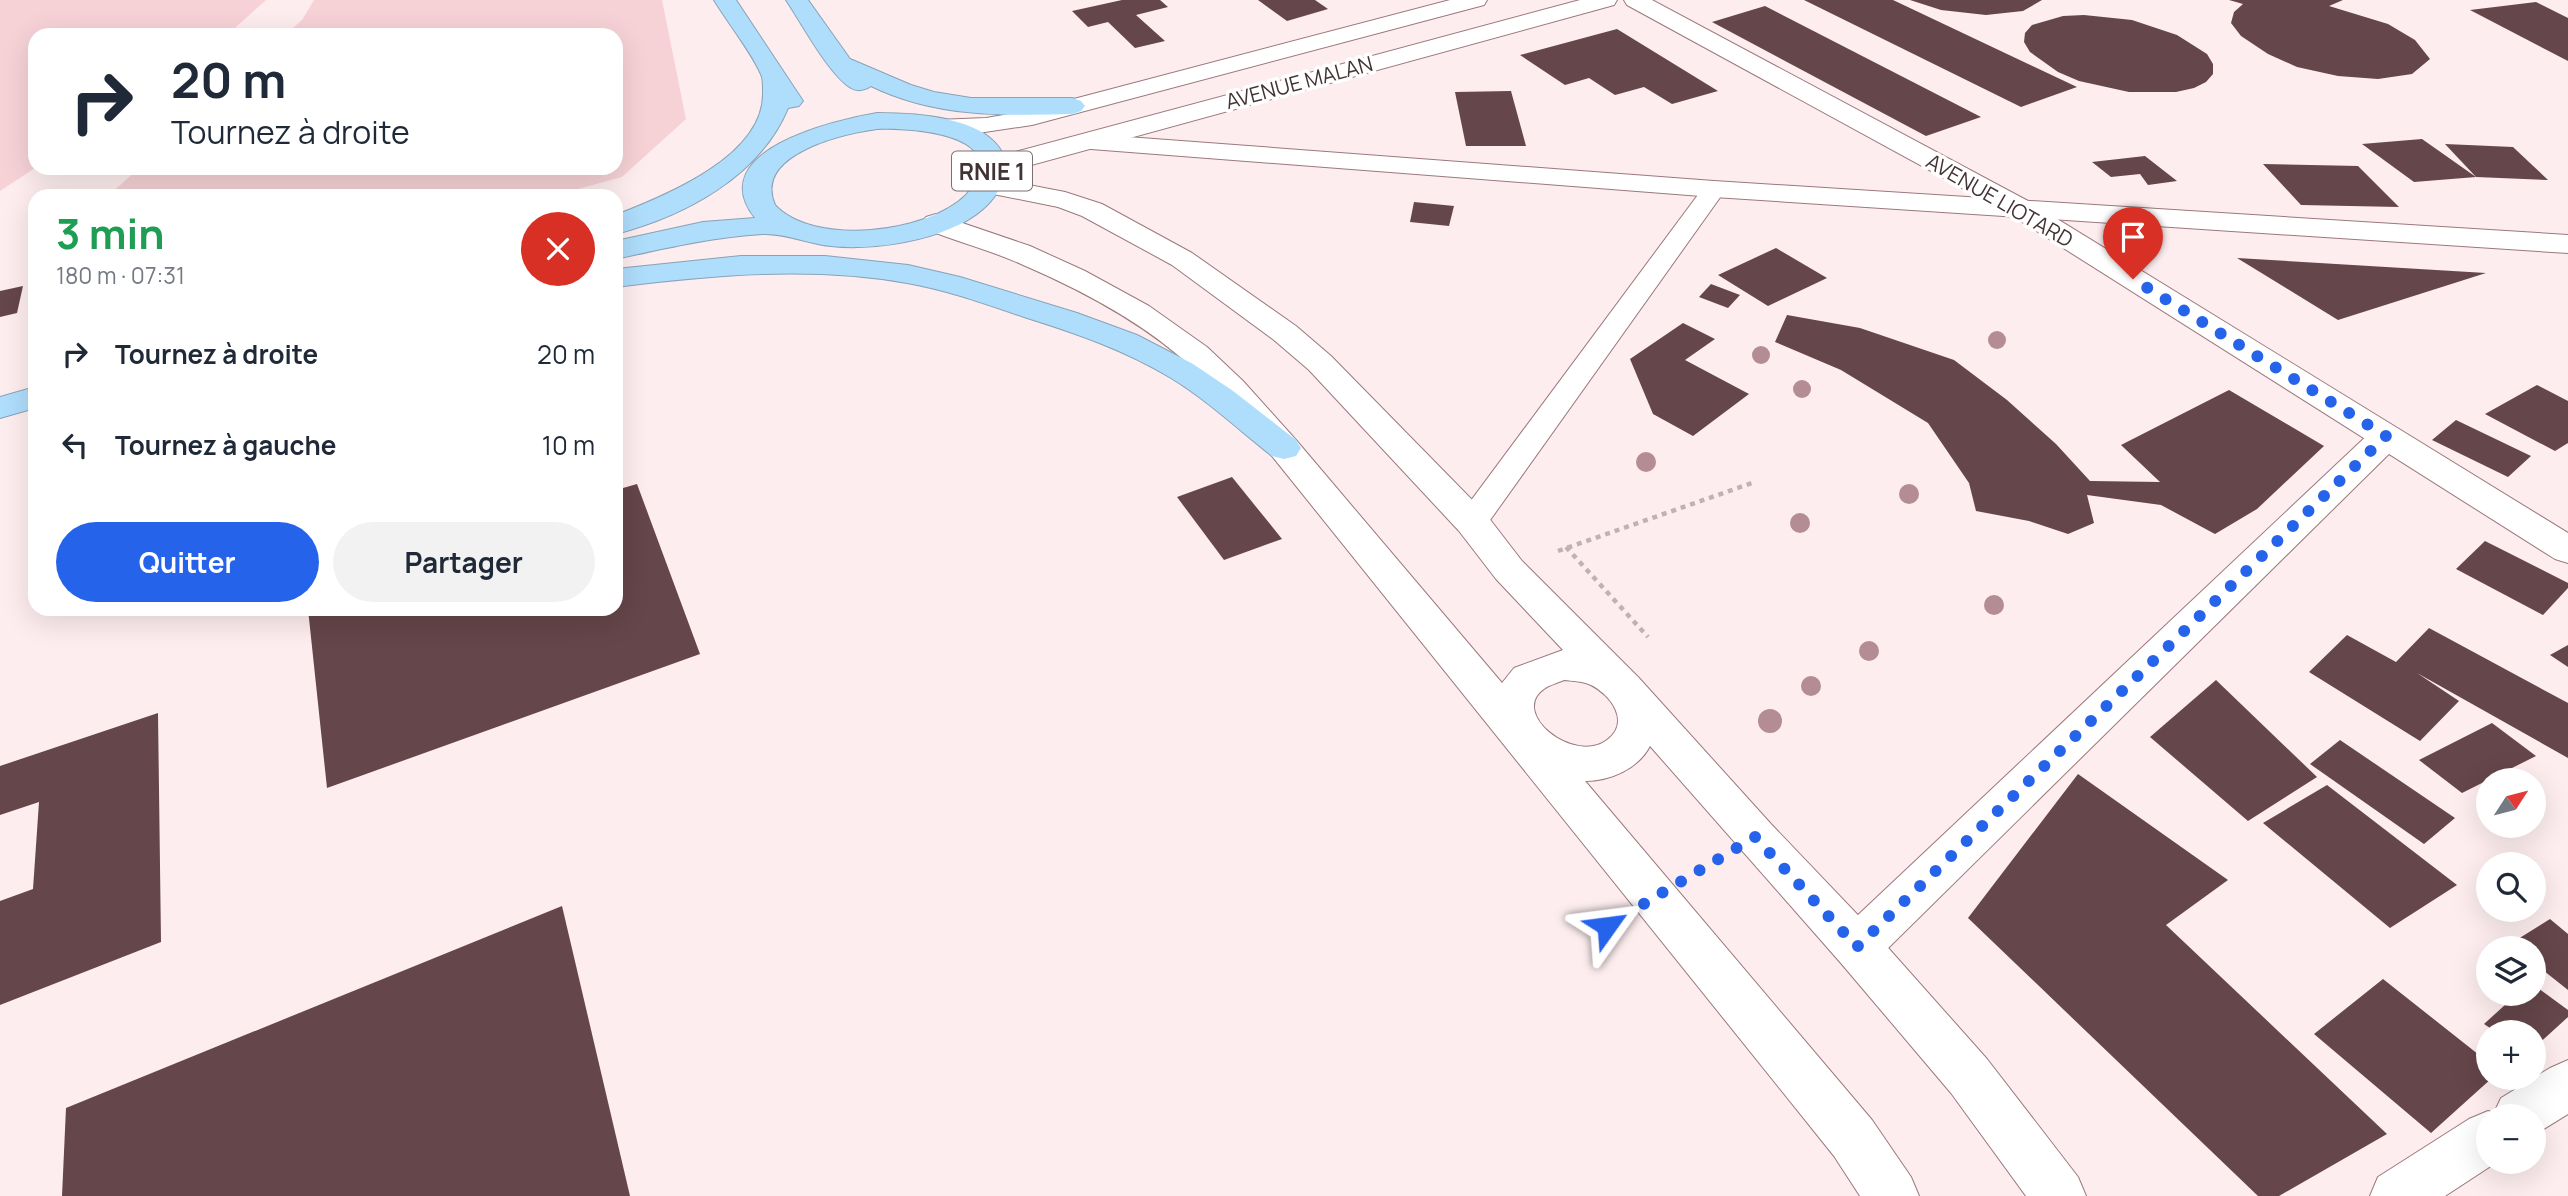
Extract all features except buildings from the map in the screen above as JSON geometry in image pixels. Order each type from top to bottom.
[{"type":"highway","name":"RNIE 1","points":[[623,234],[669,220],[746,188],[801,138],[799,113],[725,0]]},
{"type":"highway","name":"RNIE 1","points":[[623,248],[703,231],[767,225],[830,238],[870,238],[906,233],[936,223],[969,206],[990,176],[989,154],[965,133],[893,111],[877,100],[841,64],[797,0]]},
{"type":"highway","points":[[841,64],[866,72],[888,86],[946,103],[1007,109],[1072,106]]},
{"type":"highway","points":[[623,222],[677,201],[731,169],[767,127],[776,106],[775,80]]},
{"type":"highway","name":"RNIE 1","points":[[807,233],[779,223],[761,207],[757,189],[774,161],[807,138],[850,125],[898,120],[942,125]]},
{"type":"highway","points":[[623,277],[711,267],[790,264],[831,265],[948,283],[1078,323],[1132,344],[1184,371],[1284,448]]},
{"type":"highway","points":[[0,408],[28,399]]},
{"type":"street","name":"AVENUE MALAN","points":[[942,125],[964,129],[991,125],[1476,0]]},
{"type":"street","name":"AVENUE MALAN","points":[[990,176],[1087,142],[1606,0]]},
{"type":"street","name":"AVENUE LIOTARD","points":[[1635,0],[2018,207],[2568,550]]},
{"type":"street","points":[[1379,26],[1415,51]]},
{"type":"street","points":[[1087,142],[1714,189],[2568,244]]},
{"type":"street","points":[[990,176],[1092,210],[1182,259],[1238,298],[1321,363],[1472,522],[1509,570],[1625,689],[1755,837],[1857,947],[1969,1076],[2059,1196]]},
{"type":"street","points":[[936,223],[1031,257],[1116,299],[1196,355],[1284,448],[1522,734],[1853,1138],[1892,1196]]},
{"type":"street","points":[[1857,947],[2386,436]]},
{"type":"street","points":[[1560,665],[1585,667],[1607,675],[1625,689],[1637,708],[1640,727],[1631,745],[1615,758],[1590,763],[1564,761],[1540,751],[1522,734],[1513,716],[1514,697],[1522,682],[1539,670],[1560,665]]},
{"type":"street","points":[[2538,1104],[2568,1085]]},
{"type":"street","points":[[2397,1196],[2476,1144]]},
{"type":"lane","points":[[1472,522],[1714,189]]},
{"type":"shaded area","points":[[0,0],[266,0],[235,28],[28,28],[28,173],[0,191]]},
{"type":"shaded area","points":[[314,0],[662,0],[686,119],[622,177],[578,189],[116,189],[131,175],[623,175],[623,28],[293,28],[302,20]]},
{"type":"route","points":[[1607,926],[1755,837],[1857,947],[2386,436],[2133,279]]}]
